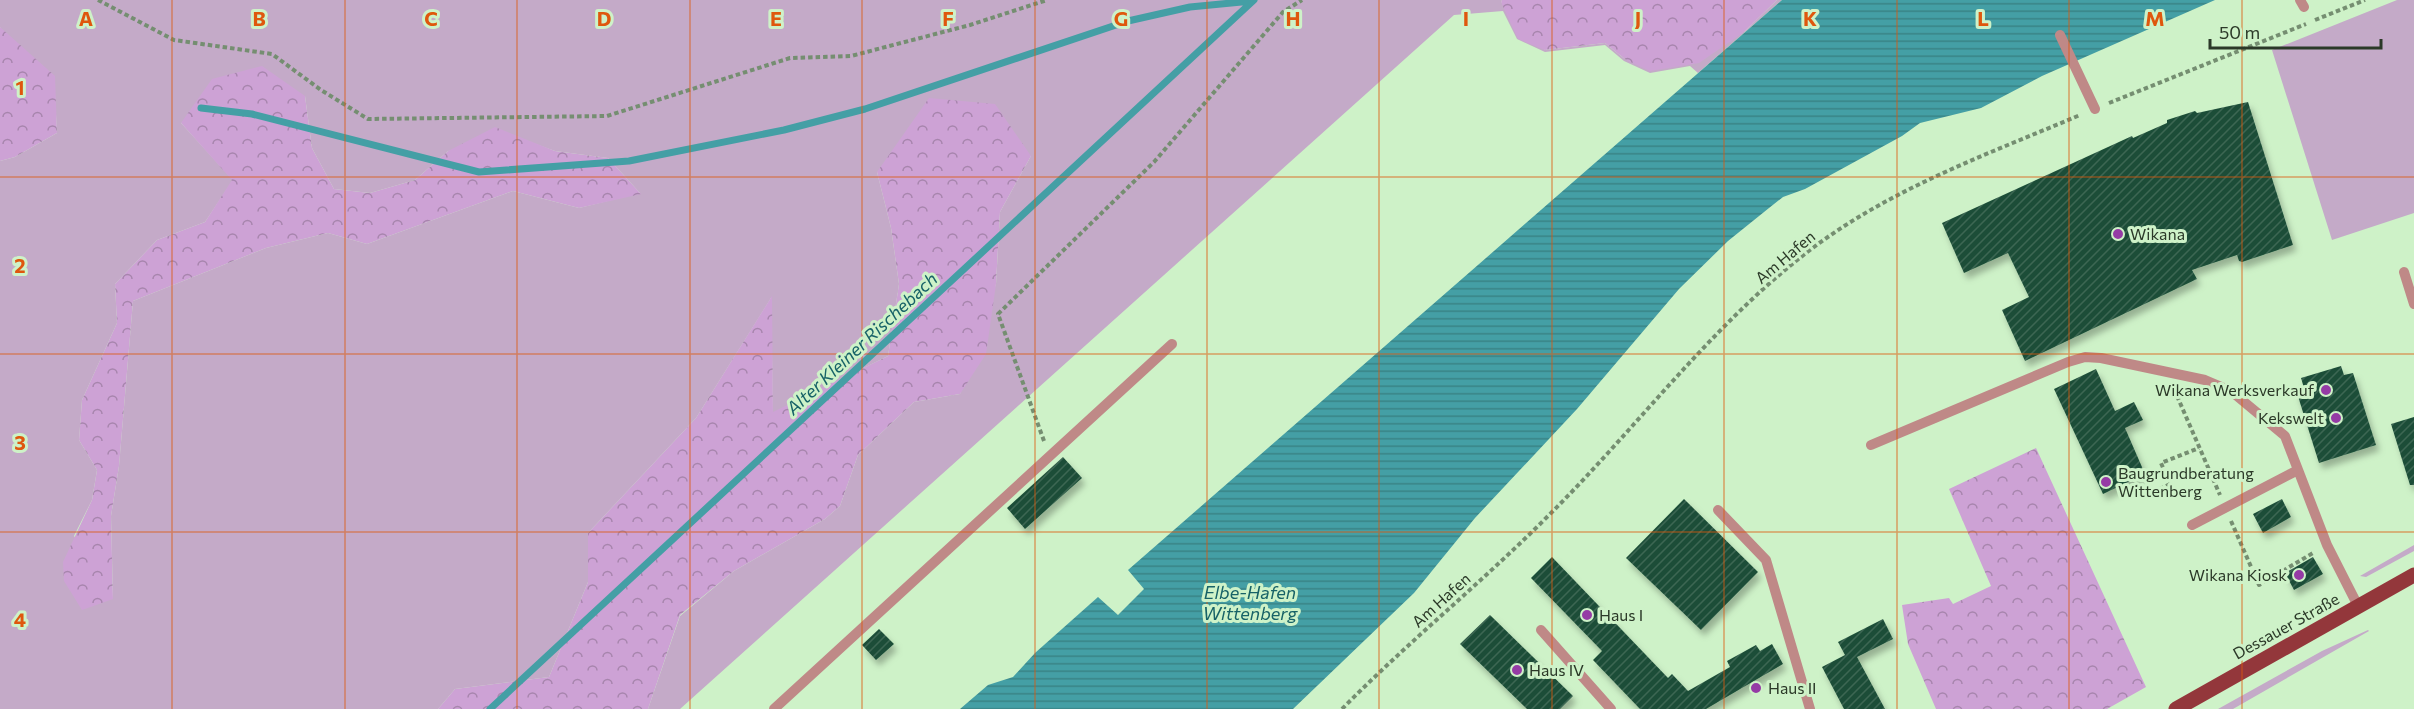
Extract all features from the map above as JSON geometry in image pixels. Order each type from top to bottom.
[{"type":"main road","name":"Dessauer Straße","points":[[2176,709],[2414,575]]},
{"type":"lane","points":[[2060,35],[2095,109]]},
{"type":"lane","points":[[2404,272],[2414,304]]},
{"type":"lane","points":[[774,709],[1172,344]]},
{"type":"lane","points":[[1871,445],[2068,362],[2085,357],[2101,358],[2205,380],[2231,391],[2285,436],[2327,544],[2358,606]]},
{"type":"lane","points":[[2192,525],[2298,470]]},
{"type":"lane","points":[[1718,510],[1766,560],[1810,709]]},
{"type":"lane","points":[[1541,630],[1611,709]]},
{"type":"path","points":[[98,0],[174,40],[272,54],[321,90],[368,119],[607,116],[790,58],[851,56],[970,26],[1047,0]]},
{"type":"path","points":[[1050,456],[998,314],[1154,162],[1283,12],[1302,0]]},
{"type":"path","name":"Am Hafen","points":[[1342,709],[1553,511],[1736,316],[1799,258],[1888,199],[2095,109],[2365,0]]},
{"type":"path","points":[[2166,371],[2259,585],[2327,544]]},
{"type":"path","points":[[2146,496],[2170,484],[2161,463],[2199,448]]},
{"type":"shaded area","points":[[0,0],[1502,0],[1501,2],[1545,50],[1605,43],[1626,60],[1744,32],[1777,0],[1782,0],[1698,73],[1690,66],[1650,73],[1624,61],[1605,45],[1545,52],[1517,39],[1503,11],[1454,15],[680,709],[648,709],[680,616],[734,571],[825,519],[840,506],[858,455],[914,402],[960,394],[996,284],[1000,212],[1031,156],[877,172],[891,228],[899,284],[888,356],[773,413],[771,298],[696,418],[588,533],[588,582],[549,677],[455,689],[438,709],[0,709],[0,161],[15,157],[57,133],[54,76],[0,27]],"holes":[[[305,96],[312,148],[334,189],[370,193],[415,180],[448,151],[527,141],[555,151],[608,158],[640,193],[579,208],[513,191],[367,244],[328,233],[266,248],[133,301],[119,466],[111,516],[113,599],[74,536],[92,500],[97,470],[79,440],[82,400],[117,323],[115,284],[157,240],[205,222],[233,180],[181,123]]]},
{"type":"shaded area","points":[[2397,0],[2414,0],[2414,213],[2332,240],[2272,50]]},
{"type":"shaded area","points":[[2414,545],[2414,551],[2366,577],[2360,576]]},
{"type":"shaded area","points":[[2368,630],[2233,709],[2218,709],[2322,651]]},
{"type":"green space","points":[[1502,0],[1777,0],[1744,32],[1699,63],[1650,71],[1626,60],[1605,43],[1545,50],[1518,39]]},
{"type":"green space","points":[[0,27],[55,76],[57,133],[15,157],[0,161]]},
{"type":"green space","points":[[262,66],[305,96],[312,148],[334,189],[370,193],[415,180],[448,151],[495,127],[555,151],[608,158],[641,194],[579,208],[513,191],[367,244],[328,233],[266,248],[133,301],[119,466],[111,516],[113,599],[82,610],[64,581],[63,562],[92,500],[97,470],[79,440],[82,400],[117,323],[115,284],[157,240],[205,222],[232,180],[181,123],[212,79]]},
{"type":"green space","points":[[929,98],[995,104],[1031,156],[1000,212],[996,284],[986,354],[960,394],[914,402],[858,455],[840,506],[825,519],[734,571],[680,615],[648,709],[438,709],[455,689],[549,677],[588,582],[588,533],[696,418],[772,296],[773,412],[888,356],[899,284],[891,228],[877,172]]},
{"type":"green space","points":[[2036,448],[2146,687],[2107,709],[1936,709],[1908,644],[1902,605],[1949,598],[1953,604],[1991,586],[1949,489]]},
{"type":"water","name":"Elbe-Hafen Wittenberg","points":[[1782,0],[2215,0],[2042,76],[1981,108],[1920,123],[1902,136],[1805,189],[1783,197],[1728,241],[1679,289],[1577,409],[1475,518],[1414,593],[1293,709],[960,709],[988,685],[1013,677],[1035,653],[1098,597],[1118,615],[1144,589],[1128,570]]},
{"type":"building","name":"Wikana","points":[[2248,102],[2293,245],[2242,262],[2239,261],[2237,255],[2192,270],[2197,279],[2025,361],[2002,310],[2029,297],[2008,253],[1964,273],[1942,223],[2132,136],[2133,138],[2167,123],[2167,120],[2195,111],[2197,113]]},
{"type":"building","name":"Kekswelt","points":[[2341,366],[2344,375],[2353,373],[2376,445],[2319,463],[2296,390],[2304,388],[2301,378]]},
{"type":"building","points":[[2096,369],[2115,411],[2134,402],[2143,420],[2125,428],[2145,474],[2103,494],[2054,389]]},
{"type":"building","points":[[2414,417],[2414,485],[2410,485],[2391,424]]},
{"type":"building","points":[[1063,457],[1082,478],[1025,529],[1007,508]]},
{"type":"building","points":[[1684,499],[1758,572],[1701,630],[1626,558]]},
{"type":"building","points":[[2282,499],[2291,517],[2263,533],[2253,514]]},
{"type":"building","name":"Haus I","points":[[1552,557],[1668,678],[1672,674],[1688,691],[1730,667],[1727,661],[1756,645],[1760,651],[1772,644],[1783,664],[1706,709],[1640,709],[1593,660],[1602,651],[1531,578]]},
{"type":"building","points":[[2313,557],[2323,574],[2294,590],[2285,573]]},
{"type":"building","name":"Haus IV","points":[[1490,615],[1573,696],[1560,709],[1527,709],[1460,644]]},
{"type":"building","points":[[1883,619],[1893,639],[1857,657],[1885,709],[1844,709],[1822,667],[1845,655],[1838,642]]},
{"type":"building","points":[[879,629],[894,644],[876,660],[862,645]]},
{"type":"waterway","name":"Alter Kleiner Rischebach","points":[[490,709],[1254,0]]},
{"type":"waterway","points":[[201,108],[252,114],[479,172],[629,161],[784,130],[865,109],[1128,21],[1190,7],[1252,1]]},
{"type":"place","name":"Wikana","points":[[2118,234]]},
{"type":"place","name":"Wikana Werksverkauf","points":[[2326,390]]},
{"type":"place","name":"Kekswelt","points":[[2336,418]]},
{"type":"place","name":"Baugrundberatung Wittenberg","points":[[2106,482]]},
{"type":"place","name":"Wikana Kiosk","points":[[2299,575]]},
{"type":"place","name":"Haus I","points":[[1587,615]]},
{"type":"place","name":"Haus IV","points":[[1517,670]]},
{"type":"place","name":"Haus II","points":[[1756,688]]}]
